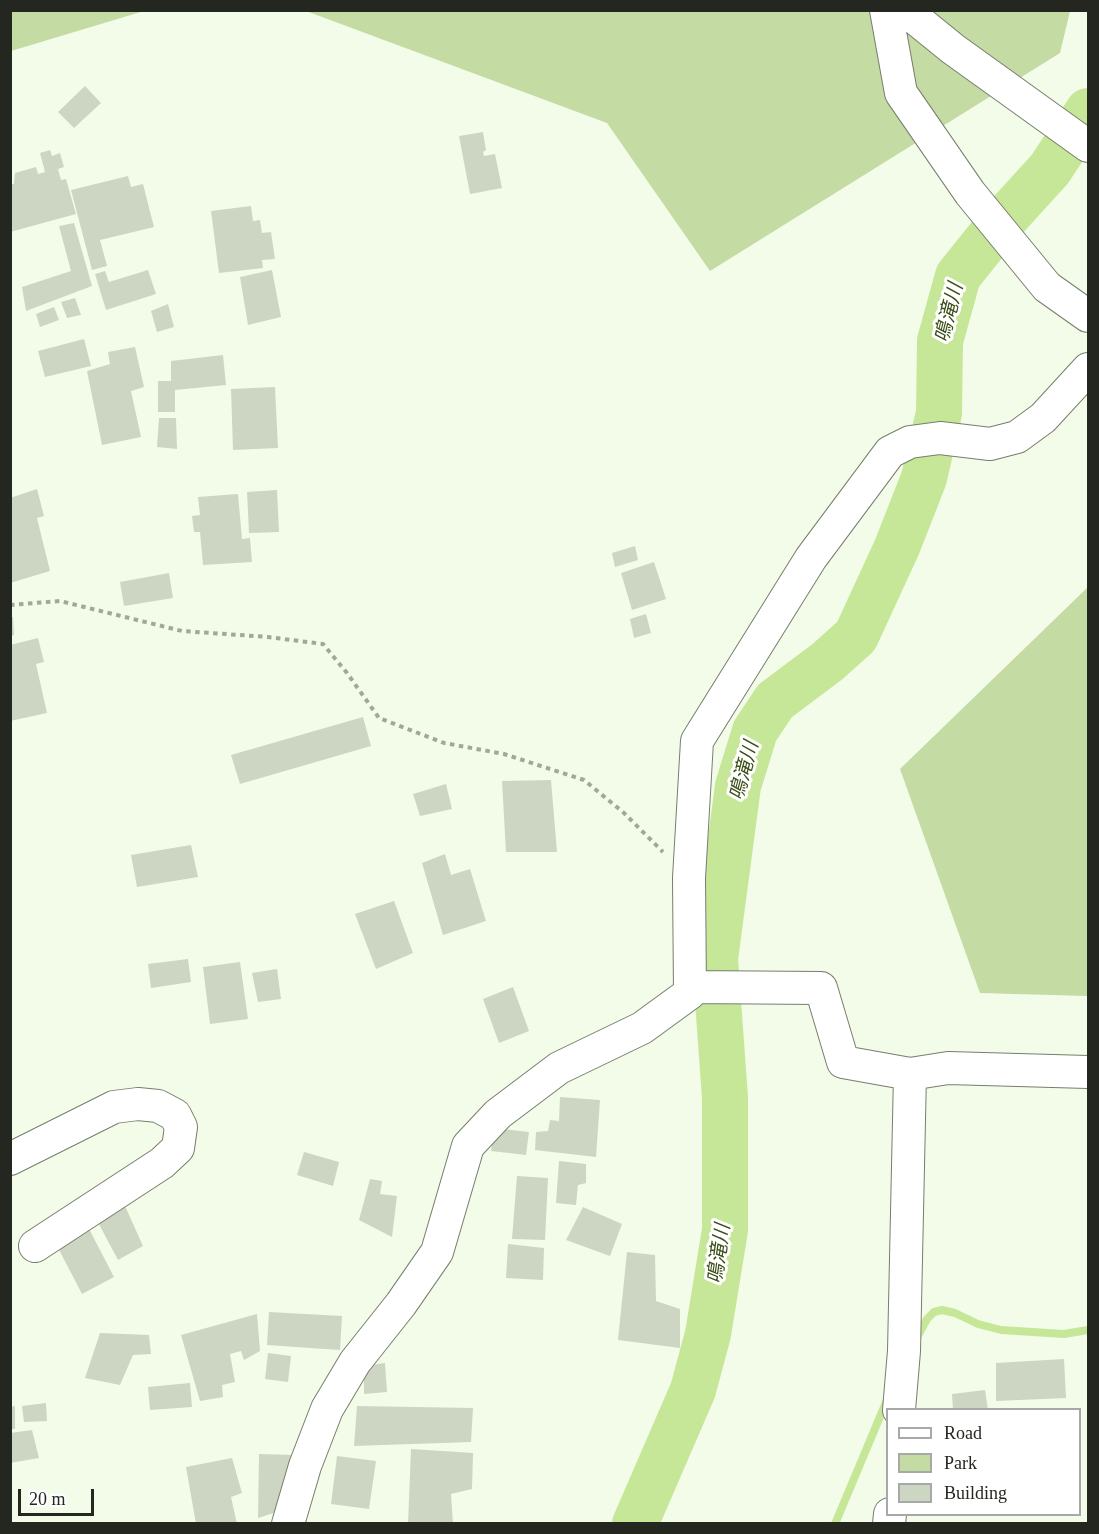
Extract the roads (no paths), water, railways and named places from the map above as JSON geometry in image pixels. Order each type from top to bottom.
[{"type":"street","points":[[886,10],[901,93],[970,192],[1047,287],[1089,316]]},
{"type":"street","points":[[905,10],[953,49],[1089,146]]},
{"type":"street","points":[[288,1524],[305,1466],[327,1409],[355,1362],[401,1304],[437,1252],[468,1146],[498,1114],[559,1068],[642,1028],[690,993],[689,878],[697,741],[812,558],[890,453],[910,442],[932,439],[990,444],[1017,436],[1042,418],[1089,369]]},
{"type":"street","points":[[690,987],[821,988],[843,1062],[910,1074],[948,1068],[1089,1072]]},
{"type":"street","points":[[899,1408],[904,1351],[910,1074]]},
{"type":"street","points":[[10,1159],[114,1107],[138,1104],[158,1106],[175,1115],[180,1127],[178,1148],[162,1163],[35,1246]]},
{"type":"waterway","name":"鳴滝川","points":[[635,1524],[693,1390],[708,1334],[725,1230],[725,1098],[715,959],[738,786],[755,731],[775,701],[827,662],[856,636],[897,547],[924,478],[939,413],[940,341],[958,276],[999,225],[1050,169],[1088,111]]},
{"type":"waterway","points":[[915,1341],[927,1319],[934,1312],[942,1310],[1001,1330],[1064,1334],[1088,1330]]},
{"type":"waterway","points":[[835,1524],[887,1400]]}]
